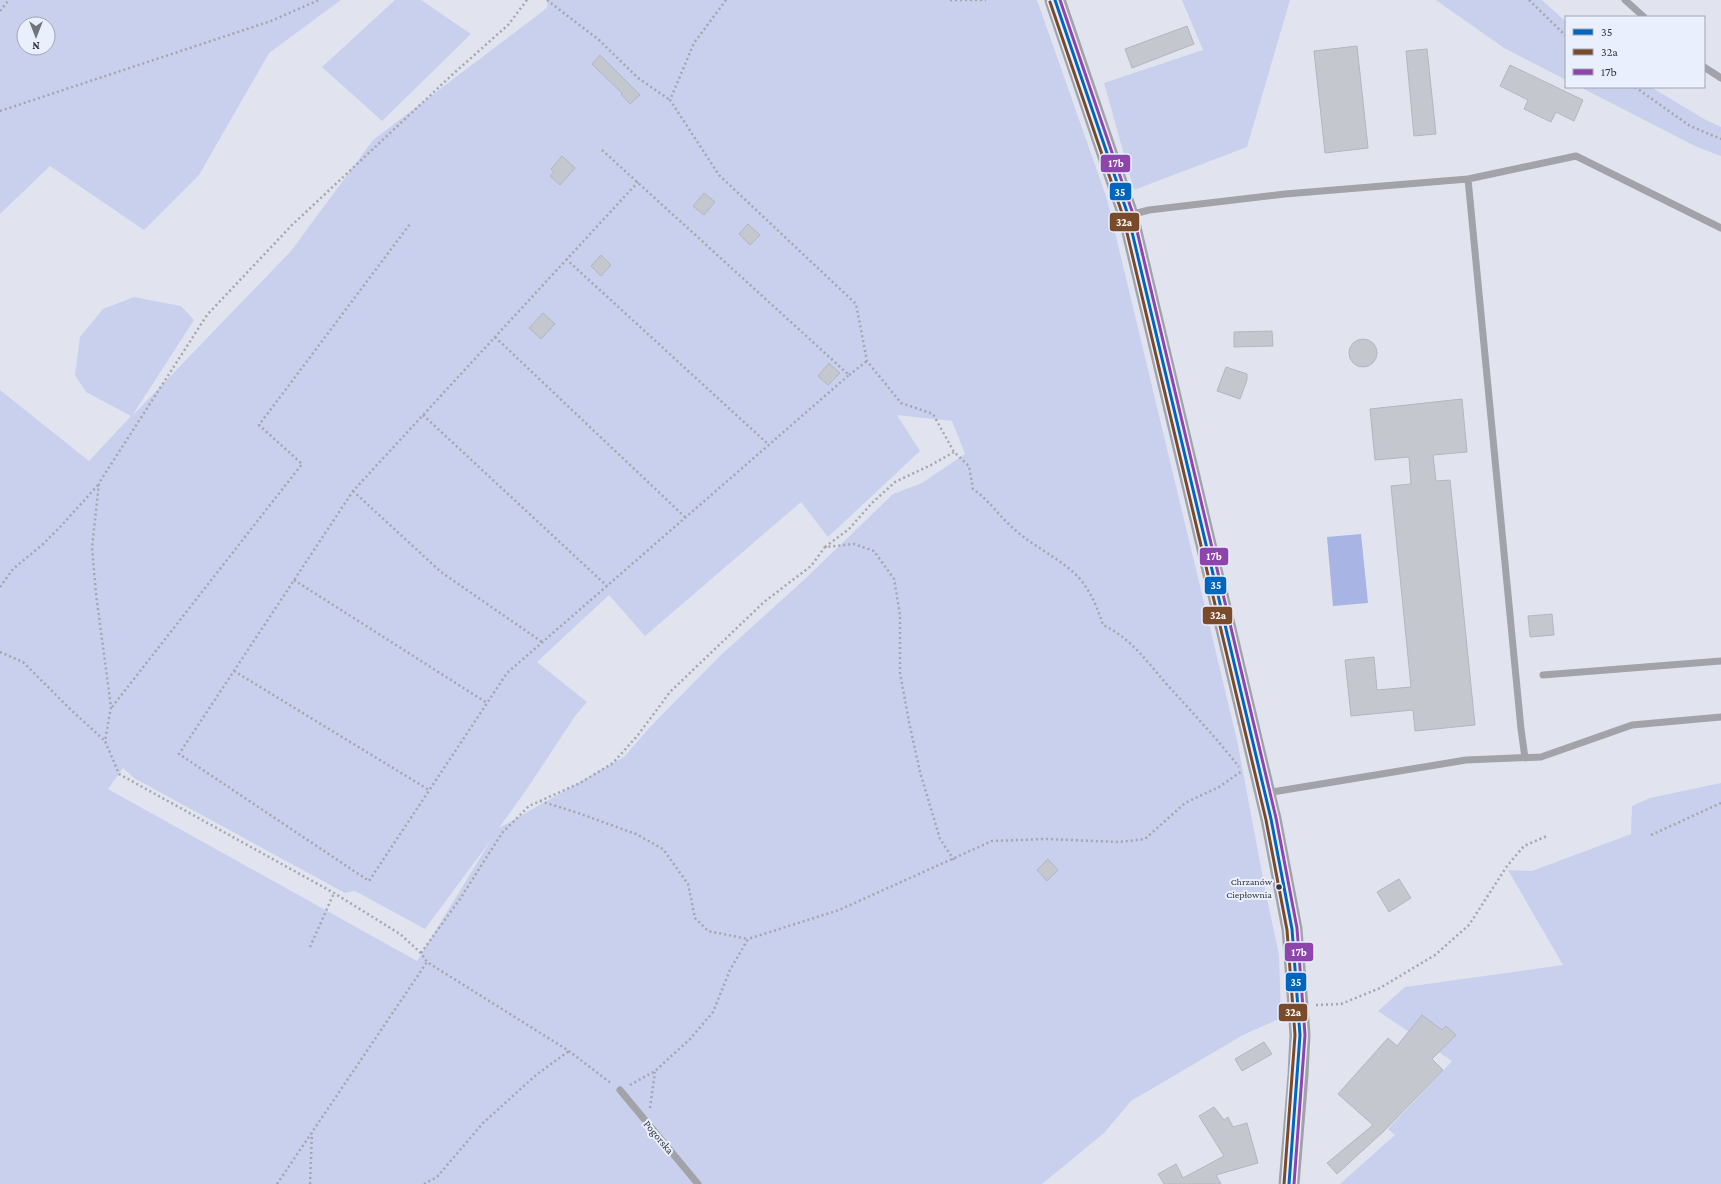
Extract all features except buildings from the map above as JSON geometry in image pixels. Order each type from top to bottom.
[{"type":"street","points":[[1055,0],[1128,215],[1250,769],[1265,793],[1292,929],[1300,1035],[1289,1184]]},
{"type":"lane","points":[[1625,0],[1643,16]]},
{"type":"lane","points":[[1705,68],[1721,78]]},
{"type":"lane","points":[[1128,215],[1149,210],[1285,194],[1468,179],[1576,156],[1721,228]]},
{"type":"lane","points":[[1468,179],[1525,758]]},
{"type":"lane","points":[[1543,675],[1721,661]]},
{"type":"lane","points":[[1265,793],[1466,760],[1541,757],[1632,725],[1721,717]]},
{"type":"lane","name":"Pogorska","points":[[620,1090],[698,1184]]},
{"type":"path","points":[[0,11],[9,0]]},
{"type":"path","points":[[0,111],[271,21],[319,0]]},
{"type":"path","points":[[0,587],[13,569],[51,536],[100,483],[207,315],[292,225],[453,74],[508,25],[527,0]]},
{"type":"path","points":[[540,801],[636,834],[663,849],[688,884],[695,918],[708,932],[748,939],[839,910],[954,860],[992,841],[1046,839],[1119,842],[1145,839],[1186,803],[1219,787],[1250,769],[1201,722],[1159,676],[1141,652],[1114,630],[1102,625],[1098,610],[1086,589],[1073,572],[1014,529],[981,494],[974,490],[969,466],[954,452],[933,414],[901,403],[867,361],[856,304],[719,175],[670,100],[638,78],[600,40],[547,0]]},
{"type":"path","points":[[670,100],[694,43],[726,0]]},
{"type":"path","points":[[950,0],[986,0]]},
{"type":"path","points":[[1529,0],[1565,35]]},
{"type":"path","points":[[1635,88],[1690,126],[1721,139]]},
{"type":"path","points":[[602,150],[848,375]]},
{"type":"path","points":[[638,182],[353,491],[179,754],[369,881],[507,673],[848,375],[867,361]]},
{"type":"path","points":[[112,707],[302,464],[259,425],[410,224]]},
{"type":"path","points":[[566,259],[769,445]]},
{"type":"path","points":[[495,337],[686,518]]},
{"type":"path","points":[[423,415],[607,586]]},
{"type":"path","points":[[421,953],[460,900],[502,833],[529,806],[580,783],[613,763],[638,735],[670,692],[764,602],[811,566],[825,546],[849,529],[872,503],[895,482],[954,452]]},
{"type":"path","points":[[100,483],[92,548],[96,594],[112,707],[105,741]]},
{"type":"path","points":[[353,491],[441,572],[542,642]]},
{"type":"path","points":[[825,546],[854,544],[874,551],[894,579],[900,615],[900,673],[909,722],[920,772],[940,840],[954,860]]},
{"type":"path","points":[[294,580],[487,703]]},
{"type":"path","points":[[0,652],[23,662],[70,709],[105,741],[119,774],[334,892],[400,934],[421,953],[427,962],[569,1051],[620,1090],[655,1071],[690,1039],[713,1012],[730,970],[748,939]]},
{"type":"path","points":[[234,671],[429,790]]},
{"type":"path","points":[[1651,835],[1721,803]]},
{"type":"path","points":[[1298,1007],[1341,1004],[1380,988],[1434,955],[1469,925],[1506,866],[1524,846],[1547,836]]},
{"type":"path","points":[[310,947],[334,892]]},
{"type":"path","points":[[276,1184],[427,962]]},
{"type":"path","points":[[424,1184],[437,1177],[483,1123],[536,1075],[569,1051]]},
{"type":"path","points":[[648,1124],[655,1071]]},
{"type":"path","points":[[310,1184],[312,1133]]},
{"type":"shaded area","points":[[0,0],[341,0],[269,53],[199,175],[144,230],[50,166],[0,214]]},
{"type":"shaded area","points":[[395,0],[421,0],[471,34],[382,121],[322,67]]},
{"type":"shaded area","points":[[548,0],[1037,0],[1107,199],[1237,740],[1279,955],[1281,1018],[1243,1035],[1131,1101],[1104,1133],[1042,1184],[0,1184],[0,390],[89,461],[131,416],[86,392],[75,375],[80,337],[103,309],[134,297],[181,306],[194,320],[132,416],[291,251],[373,140],[547,8]],"holes":[[[897,415],[952,421],[965,454],[922,483],[893,494],[806,578],[720,656],[650,727],[624,757],[499,828],[529,786],[575,716],[587,702],[537,662],[609,595],[645,636],[801,502],[828,537],[920,451]],[[123,768],[134,778],[345,893],[355,891],[425,929],[491,840],[417,961],[108,789]]]},
{"type":"shaded area","points":[[1182,0],[1290,0],[1247,147],[1134,190],[1104,83],[1203,50]]},
{"type":"shaded area","points":[[1436,0],[1542,0],[1565,21],[1565,79],[1504,48]]},
{"type":"shaded area","points":[[1582,88],[1653,88],[1704,119],[1721,127],[1721,156],[1697,147]]},
{"type":"shaded area","points":[[1721,783],[1721,1184],[1340,1184],[1395,1135],[1388,1129],[1452,1061],[1378,1011],[1405,987],[1563,965],[1508,870],[1532,871],[1631,834],[1632,806],[1650,798]]},
{"type":"water","points":[[1361,534],[1368,603],[1333,606],[1327,537]]},
{"type":"transit line","name":"35","points":[[1055,0],[1128,215],[1271,819],[1292,929],[1300,1035],[1289,1184]]},
{"type":"transit line","name":"17b","points":[[1060,0],[1133,214],[1276,818],[1297,928],[1305,1035],[1294,1184]]},
{"type":"transit line","name":"32a","points":[[1050,2],[1123,216],[1266,820],[1287,930],[1295,1035],[1284,1184]]},
{"type":"place","name":"Chrzanów Ciepłownia","points":[[1279,887]]}]
